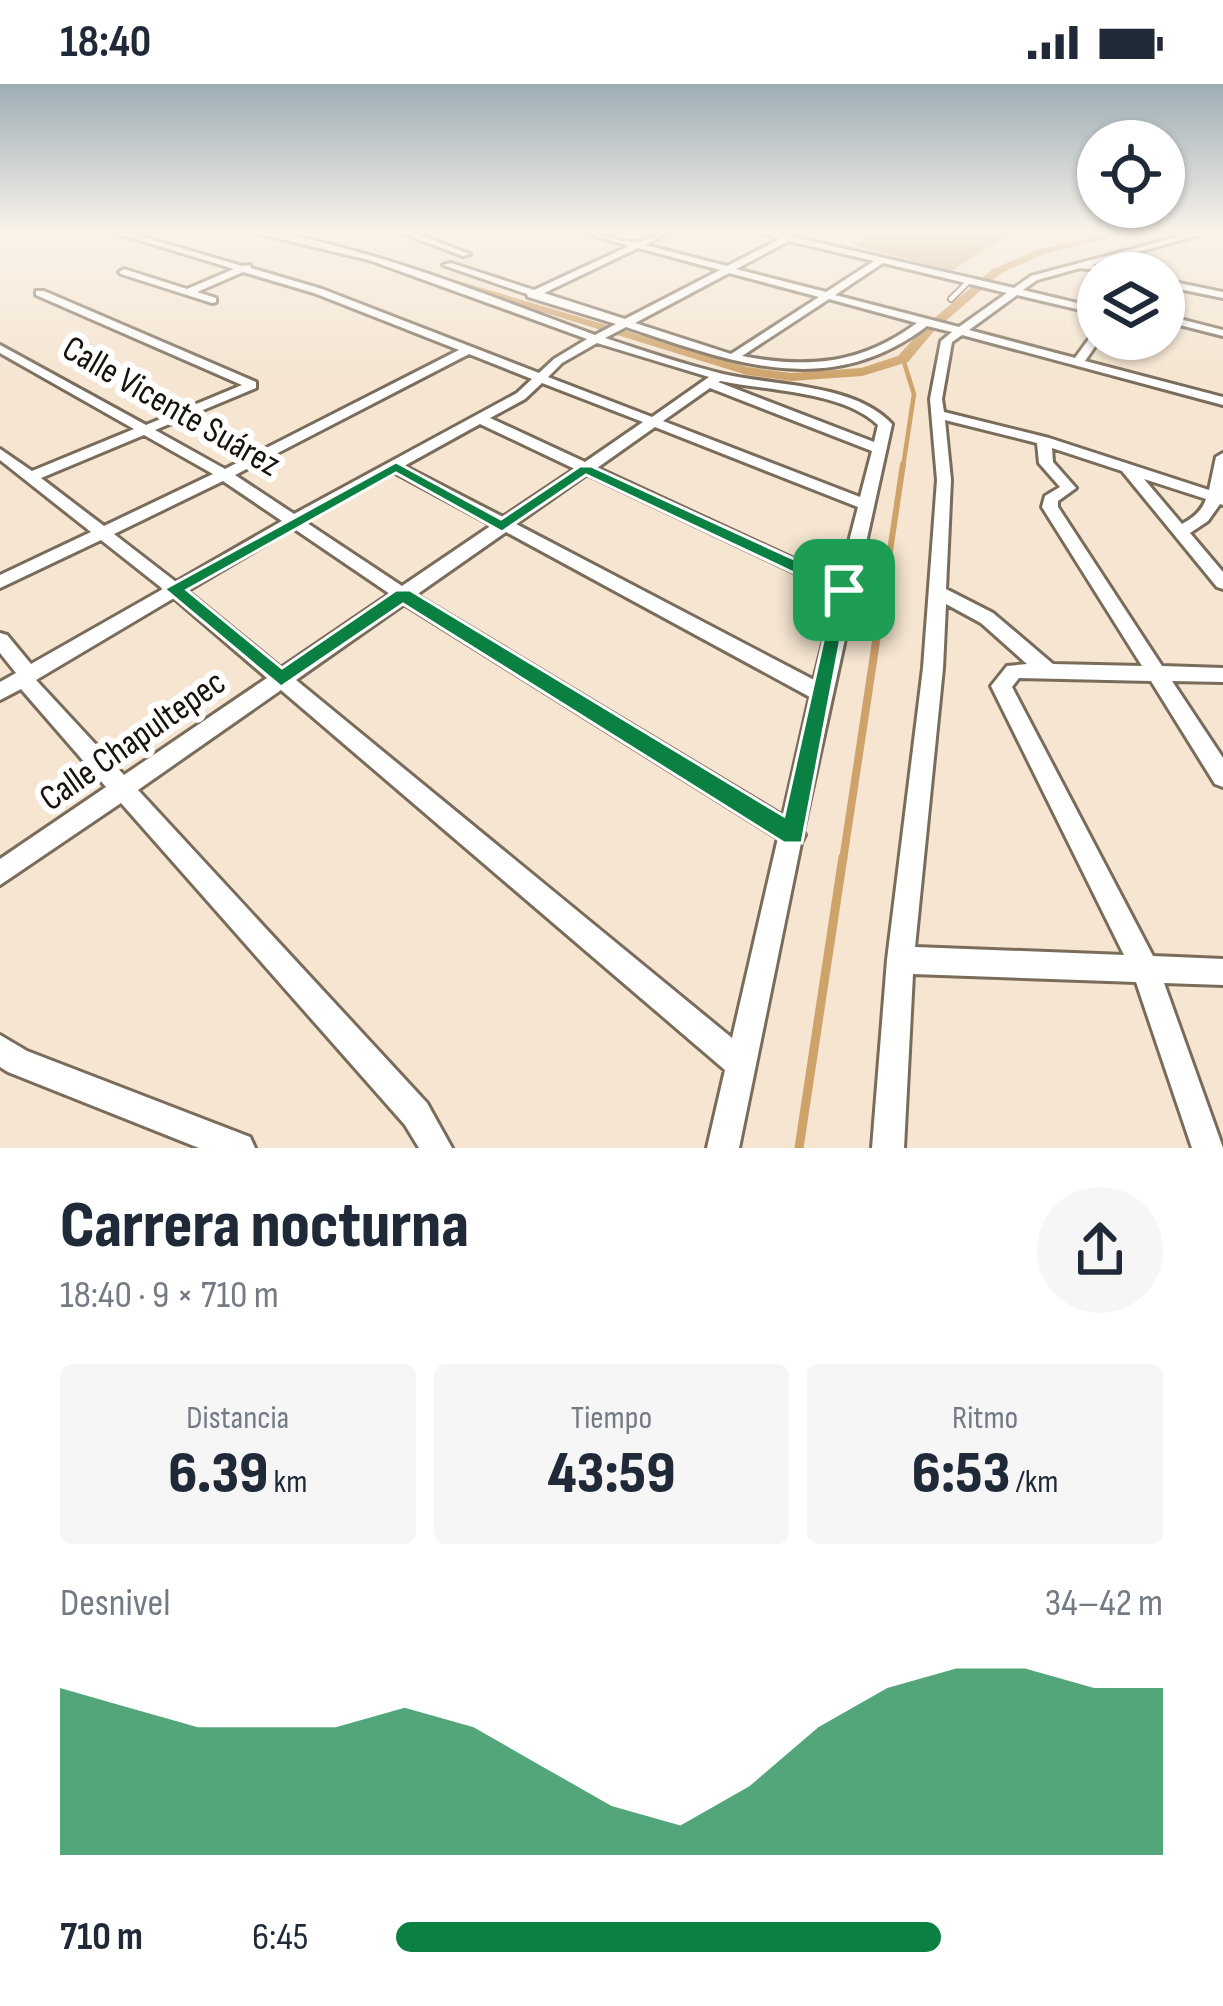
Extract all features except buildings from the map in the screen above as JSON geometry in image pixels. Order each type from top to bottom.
[{"type":"street","points":[[158,282],[212,300]]},
{"type":"street","points":[[191,291],[213,282]]},
{"type":"street","points":[[287,282],[543,375],[867,505]]},
{"type":"street","points":[[434,282],[600,336],[879,449]]},
{"type":"street","points":[[495,282],[733,358],[791,367],[837,365],[887,351],[926,324]]},
{"type":"street","points":[[532,295],[559,282]]},
{"type":"street","points":[[17,682],[295,520],[481,419],[531,389],[543,375],[600,336],[703,282]]},
{"type":"street","points":[[769,282],[1223,401]]},
{"type":"street","points":[[733,358],[850,282]]},
{"type":"street","points":[[977,282],[1077,302]]},
{"type":"street","points":[[887,1148],[900,960],[938,592],[944,480],[941,360],[947,341],[956,332],[1012,288],[1030,282]]},
{"type":"street","points":[[1185,287],[1223,295]]},
{"type":"street","points":[[31,477],[252,385],[40,293]]},
{"type":"street","points":[[1185,328],[1223,337]]},
{"type":"street","name":"Calle Vicente Suárez","points":[[0,348],[222,473],[403,595],[793,835]]},
{"type":"street","points":[[0,582],[470,349]]},
{"type":"street","points":[[1076,364],[1079,360]]},
{"type":"street","points":[[714,380],[866,407],[882,419],[867,505],[844,590],[723,1148]]},
{"type":"street","name":"Calle Chapultepec","points":[[0,873],[714,380]]},
{"type":"street","points":[[939,415],[1044,441],[1218,498]]},
{"type":"street","points":[[481,419],[844,590]]},
{"type":"street","points":[[1044,441],[1046,464],[1069,488],[1050,499],[1050,507],[1223,777]]},
{"type":"street","points":[[0,453],[174,589],[741,1064]]},
{"type":"street","points":[[1180,531],[1214,509],[1223,457]]},
{"type":"street","points":[[1126,466],[1223,583]]},
{"type":"street","points":[[396,467],[821,693]]},
{"type":"street","points":[[938,592],[987,619],[1048,671]]},
{"type":"street","points":[[0,640],[17,682],[124,787],[416,1114],[436,1148]]},
{"type":"street","points":[[1208,1148],[1145,968],[1001,686],[1013,671],[1223,675]]},
{"type":"street","points":[[900,960],[1223,971]]},
{"type":"street","points":[[0,1049],[18,1062],[239,1148]]},
{"type":"lane","points":[[951,299],[972,282]]},
{"type":"waterway","points":[[450,282],[747,371],[791,377],[862,372],[903,359],[930,328],[984,282]]},
{"type":"waterway","points":[[903,359],[914,394],[903,467]]},
{"type":"waterway","points":[[877,638],[903,464]]},
{"type":"waterway","points":[[843,860],[877,635]]},
{"type":"waterway","points":[[799,1148],[843,857]]},
{"type":"route","points":[[396,467],[502,526],[585,469],[844,590],[793,835],[403,595],[281,679],[174,589],[396,467]]}]
